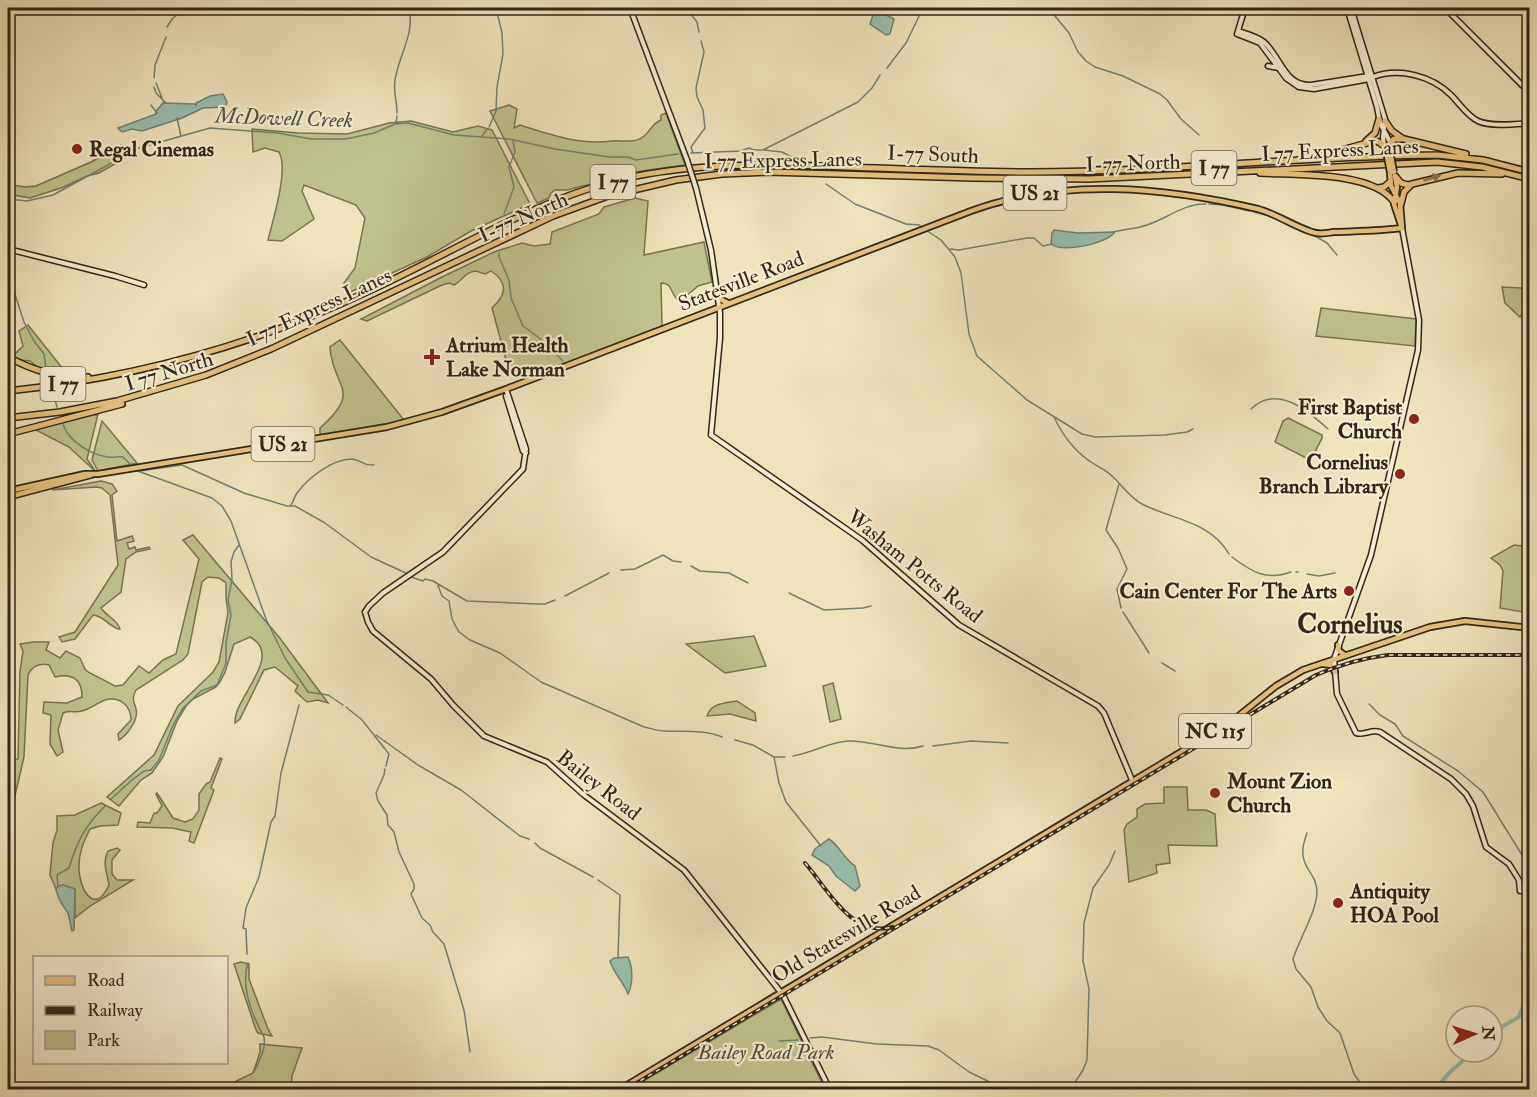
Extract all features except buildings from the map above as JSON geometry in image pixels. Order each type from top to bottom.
[{"type":"highway","points":[[1363,144],[1375,133],[1382,120],[1404,139]]},
{"type":"highway","points":[[1294,161],[1333,154],[1377,141],[1388,148],[1394,139],[1404,139],[1491,161]]},
{"type":"highway","name":"I-77 South","points":[[327,310],[391,281],[534,209],[590,188],[635,176],[681,168],[738,164],[925,170],[1096,172],[1429,155],[1460,156],[1491,161],[1530,173]]},
{"type":"highway","name":"I 77 Express Lanes","points":[[8,392],[104,380],[203,357],[278,333],[357,301],[535,212],[579,195],[624,182],[681,172],[738,167],[1060,175],[1437,158],[1483,162],[1530,173]]},
{"type":"highway","name":"I 77 Express Lanes","points":[[8,419],[106,404],[151,393],[206,375],[260,354],[553,216],[642,187],[687,178],[769,172],[998,179],[1133,177],[1437,162],[1489,168],[1530,181]]},
{"type":"highway","name":"I-77 North","points":[[462,262],[587,207],[642,191],[699,180],[769,176],[1024,183],[1134,181],[1436,165],[1467,167],[1530,181]]},
{"type":"highway","points":[[897,172],[925,170]]},
{"type":"highway","points":[[1393,174],[1404,184],[1458,172],[1502,174]]},
{"type":"highway","points":[[1255,173],[1332,176],[1377,188],[1387,193],[1397,203],[1412,184]]},
{"type":"highway","points":[[998,179],[1024,183]]},
{"type":"highway","points":[[1377,188],[1384,187],[1390,182]]},
{"type":"highway","points":[[462,262],[482,249]]},
{"type":"highway","name":"I 77 North","points":[[8,419],[61,415],[129,401],[196,382],[250,361],[462,262]]},
{"type":"highway","points":[[327,310],[357,301]]},
{"type":"highway","name":"I 77","points":[[8,392],[119,374],[225,347],[327,310]]},
{"type":"highway","points":[[8,357],[32,369],[56,376],[86,377],[119,374]]},
{"type":"highway","points":[[8,434],[129,401]]},
{"type":"main road","points":[[1388,148],[1402,228]]},
{"type":"main road","points":[[1393,174],[1390,182],[1396,194]]},
{"type":"main road","name":"Statesville Road","points":[[8,495],[34,485],[85,474],[387,427],[442,412],[986,205],[1017,197],[1054,191],[1123,189],[1194,196],[1268,212],[1290,225],[1319,234],[1402,228]]},
{"type":"main road","points":[[718,296],[723,301],[731,303]]},
{"type":"main road","name":"Statesville Road","points":[[8,495],[86,478],[93,474]]},
{"type":"main road","name":"NC 115","points":[[1132,780],[1231,722],[1284,680],[1317,664],[1430,627],[1450,623],[1483,622],[1530,628]]},
{"type":"main road","points":[[1338,645],[1342,653],[1348,655]]},
{"type":"main road","points":[[1317,664],[1330,664],[1335,672]]},
{"type":"main road","name":"Old Statesville Road","points":[[619,1089],[1132,780]]},
{"type":"street","points":[[630,8],[696,188],[708,238],[719,307]]},
{"type":"street","points":[[1238,33],[1245,8]]},
{"type":"street","points":[[1349,8],[1370,77]]},
{"type":"street","points":[[1349,8],[1357,27],[1388,148]]},
{"type":"street","points":[[1445,8],[1530,93]]},
{"type":"street","points":[[1238,33],[1260,43],[1291,82],[1307,89],[1370,77]]},
{"type":"street","points":[[1238,33],[1263,41],[1289,77],[1302,84],[1311,86],[1398,73],[1422,77],[1442,87],[1473,118],[1481,122],[1530,123]]},
{"type":"street","points":[[1268,66],[1279,68]]},
{"type":"street","points":[[1402,228],[1419,320],[1418,350],[1371,555],[1334,659],[1337,694],[1358,734],[1371,731],[1380,732],[1459,786],[1478,815],[1486,847],[1509,864],[1519,880],[1520,891],[1530,891]]},
{"type":"street","points":[[8,249],[144,285]]},
{"type":"street","name":"Washam Potts Road","points":[[719,307],[720,338],[711,435],[862,540],[959,625],[1098,706],[1104,713],[1132,780]]},
{"type":"street","name":"Bailey Road","points":[[506,389],[526,449],[525,465],[517,477],[443,552],[383,593],[369,606],[365,612],[368,622],[377,634],[431,679],[484,736],[550,764],[584,795],[680,866],[781,992],[830,1089]]},
{"type":"green space","points":[[509,105],[517,109],[514,128],[520,125],[554,136],[588,142],[637,140],[661,120],[661,115],[666,113],[685,165],[641,171],[567,190],[555,190],[549,198],[537,203],[490,111]]},
{"type":"green space","points":[[411,121],[453,132],[478,126],[492,130],[530,204],[471,231],[427,257],[346,294],[344,283],[355,268],[365,218],[356,205],[304,185],[302,191],[314,219],[282,241],[268,240],[279,195],[282,160],[279,152],[265,148],[253,152],[252,129],[347,134],[389,123]]},
{"type":"green space","points":[[121,145],[129,156],[99,173],[30,198],[8,194],[8,180],[12,185],[36,186],[91,162]]},
{"type":"green space","points":[[635,198],[648,201],[644,255],[704,242],[712,282],[698,286],[683,299],[677,299],[668,285],[661,283],[662,327],[541,373],[529,369],[514,374],[506,360],[492,308],[503,294],[504,289],[501,280],[491,271],[485,274],[472,272],[454,285],[449,283],[442,285],[367,321],[361,319],[494,252],[522,243],[534,246],[550,244],[552,232],[599,214],[604,207]]},
{"type":"green space","points":[[1502,287],[1521,288],[1528,296],[1528,306],[1520,317],[1505,303]]},
{"type":"green space","points":[[1321,308],[1416,319],[1415,346],[1316,336]]},
{"type":"green space","points":[[28,325],[67,374],[37,367],[30,361],[20,360],[8,354],[8,350],[15,354],[23,346],[19,331]]},
{"type":"green space","points":[[340,340],[404,420],[320,437],[320,428],[333,415],[343,396],[330,347]]},
{"type":"green space","points":[[98,414],[87,459],[96,472],[69,447],[34,429]]},
{"type":"green space","points":[[1288,418],[1322,435],[1312,458],[1308,459],[1275,442],[1283,421]]},
{"type":"green space","points":[[102,421],[137,463],[98,471],[92,460]]},
{"type":"green space","points":[[101,481],[112,484],[117,491],[112,495],[117,541],[132,536],[134,541],[127,543],[129,549],[149,547],[150,549],[136,552],[126,559],[121,592],[101,608],[117,623],[120,629],[93,615],[75,639],[62,642],[59,637],[75,632],[118,565],[110,495],[102,488],[96,487],[52,490]]},
{"type":"green space","points":[[193,535],[279,637],[328,703],[318,700],[307,702],[295,691],[298,686],[275,667],[264,670],[240,719],[235,723],[241,702],[260,666],[262,655],[259,645],[250,637],[234,644],[225,672],[216,687],[193,699],[186,706],[177,721],[163,757],[152,773],[141,780],[119,806],[107,797],[154,755],[178,706],[213,672],[219,662],[228,613],[226,583],[219,578],[208,577],[202,582],[188,654],[183,660],[136,690],[133,698],[136,718],[119,740],[118,734],[131,720],[129,710],[120,701],[105,700],[82,711],[63,713],[58,730],[63,752],[57,756],[50,744],[51,715],[43,713],[44,702],[67,703],[82,697],[80,685],[71,677],[55,677],[49,665],[42,664],[32,669],[28,675],[24,757],[14,800],[9,801],[8,761],[18,759],[20,671],[23,651],[20,644],[49,642],[46,650],[60,658],[66,651],[80,658],[88,672],[115,686],[123,685],[139,666],[149,673],[163,660],[176,654],[199,559],[183,540]]},
{"type":"green space","points":[[1514,545],[1529,547],[1529,613],[1500,608],[1503,571],[1500,565],[1491,558]]},
{"type":"green space","points":[[754,636],[766,666],[725,673],[686,644]]},
{"type":"green space","points":[[833,683],[841,719],[830,722],[823,686]]},
{"type":"green space","points":[[737,701],[755,713],[756,721],[730,714],[707,716],[715,706]]},
{"type":"green space","points":[[220,758],[222,759],[211,788],[214,790],[194,843],[189,841],[191,832],[172,828],[137,827],[138,822],[150,823],[154,813],[157,813],[162,806],[157,793],[173,818],[185,822],[193,819],[199,810],[199,794],[210,782]]},
{"type":"green space","points":[[1164,787],[1187,787],[1188,810],[1206,810],[1215,814],[1217,846],[1168,845],[1170,863],[1156,865],[1157,873],[1129,882],[1124,830],[1127,824],[1137,817],[1137,809],[1145,804],[1164,803]]},
{"type":"green space","points":[[101,803],[121,813],[118,825],[100,826],[90,829],[88,833],[79,860],[79,874],[84,890],[93,899],[98,899],[103,895],[109,885],[106,855],[108,851],[117,848],[120,850],[112,860],[112,874],[117,880],[133,880],[90,906],[75,918],[75,889],[63,885],[56,889],[50,875],[57,816],[75,815]]},
{"type":"green space","points":[[241,962],[249,964],[249,979],[272,1036],[258,1033],[256,1030],[234,964]]},
{"type":"green space","name":"Bailey Road Park","points":[[781,999],[825,1089],[630,1089]]},
{"type":"green space","points":[[260,1044],[302,1048],[292,1076],[291,1089],[220,1089],[253,1073],[260,1052]]},
{"type":"shaded area","points":[[878,11],[894,19],[890,34],[886,35],[870,24],[874,12]]},
{"type":"shaded area","points":[[223,94],[227,102],[225,107],[203,108],[182,118],[142,131],[132,129],[122,132],[118,128],[156,114],[163,103],[195,104],[196,106],[196,103],[210,96]]},
{"type":"shaded area","points":[[1054,230],[1078,233],[1115,232],[1094,243],[1065,248],[1051,244]]},
{"type":"shaded area","points":[[829,839],[855,866],[860,886],[855,891],[836,876],[829,866],[812,855],[815,849]]},
{"type":"shaded area","points":[[63,885],[75,889],[74,930],[72,931],[68,913],[56,890],[58,886]]},
{"type":"shaded area","points":[[628,957],[632,976],[628,994],[610,961],[614,958]]},
{"type":"waterway","points":[[167,27],[172,19],[185,8]]},
{"type":"waterway","points":[[397,113],[395,80],[410,27],[409,8]]},
{"type":"waterway","points":[[489,127],[496,111],[497,87],[503,54],[502,33],[496,8]]},
{"type":"waterway","points":[[686,8],[697,22],[699,32]]},
{"type":"waterway","name":"McDowell Creek","points":[[887,68],[906,43],[923,8]]},
{"type":"waterway","name":"McDowell Creek","points":[[924,10],[930,8]]},
{"type":"waterway","name":"McDowell Creek","points":[[940,8],[948,8]]},
{"type":"waterway","name":"McDowell Creek","points":[[973,8],[1010,11],[1026,8],[1041,11],[1050,8]]},
{"type":"waterway","points":[[1046,10],[1055,16],[1069,33],[1078,52],[1086,61],[1095,67],[1123,76],[1160,94],[1181,119],[1199,135]]},
{"type":"waterway","points":[[154,78],[155,65],[166,37]]},
{"type":"waterway","points":[[693,153],[691,147],[705,128],[703,110],[696,88],[704,52],[701,41]]},
{"type":"waterway","name":"McDowell Creek","points":[[691,153],[741,151],[749,148],[763,150],[858,102],[872,88],[880,75]]},
{"type":"waterway","points":[[156,83],[164,103]]},
{"type":"waterway","points":[[154,87],[156,93],[166,103]]},
{"type":"waterway","points":[[151,105],[157,113]]},
{"type":"waterway","points":[[396,123],[397,116]]},
{"type":"waterway","points":[[177,118],[181,136]]},
{"type":"waterway","name":"McDowell Creek","points":[[8,199],[27,201],[53,195],[139,148],[210,128],[278,133],[311,139],[346,139],[374,133],[395,124],[408,123],[454,135],[509,139],[609,157],[628,157],[636,160],[678,154]]},
{"type":"waterway","points":[[482,136],[487,129]]},
{"type":"waterway","points":[[504,214],[514,187],[509,167],[515,152],[513,141]]},
{"type":"waterway","points":[[764,150],[782,152],[796,159]]},
{"type":"waterway","points":[[826,184],[855,204],[906,224],[920,225]]},
{"type":"waterway","points":[[1113,232],[1143,226],[1191,206],[1206,204]]},
{"type":"waterway","points":[[1209,204],[1249,211]]},
{"type":"waterway","points":[[1254,212],[1273,217]]},
{"type":"waterway","points":[[1293,221],[1302,226]]},
{"type":"waterway","points":[[929,232],[941,240],[955,257],[961,273],[969,334],[977,356],[1027,400],[1082,434],[1095,437],[1165,435],[1193,429]]},
{"type":"waterway","points":[[1310,233],[1327,243],[1337,255]]},
{"type":"waterway","points":[[950,249],[959,250],[1027,238],[1034,238],[1043,246],[1052,244]]},
{"type":"waterway","points":[[499,253],[509,280],[511,298],[523,326],[563,361]]},
{"type":"waterway","points":[[8,280],[13,288],[24,322],[44,354],[46,369]]},
{"type":"waterway","points":[[53,393],[57,407]]},
{"type":"waterway","points":[[1251,409],[1261,402],[1281,399],[1311,414],[1328,429]]},
{"type":"waterway","points":[[1054,417],[1064,435],[1077,451],[1109,474],[1133,498],[1142,504],[1201,528],[1221,543],[1229,554]]},
{"type":"waterway","points":[[63,424],[70,436],[88,450],[101,456],[123,457],[130,464]]},
{"type":"waterway","points":[[291,505],[302,487],[314,476],[337,462],[352,459],[367,465],[374,465]]},
{"type":"waterway","points":[[140,471],[182,465],[244,493],[287,506],[295,506],[325,523],[371,557],[408,574]]},
{"type":"waterway","points":[[135,470],[212,498],[222,506],[231,521],[266,619],[285,658],[308,692],[328,695],[343,705]]},
{"type":"waterway","points":[[1119,484],[1106,530],[1118,548],[1127,569],[1117,589],[1121,608]]},
{"type":"waterway","points":[[111,799],[144,771],[151,770],[159,760],[173,725],[183,708],[201,691],[217,685],[226,663],[226,643],[231,615],[228,600],[232,579],[231,562],[239,545]]},
{"type":"waterway","points":[[621,570],[635,569],[663,555],[673,561],[681,562]]},
{"type":"waterway","points":[[1232,557],[1260,574],[1274,576],[1291,572]]},
{"type":"waterway","points":[[691,566],[700,571],[729,573],[748,583]]},
{"type":"waterway","points":[[565,596],[609,573]]},
{"type":"waterway","points":[[1307,574],[1319,576],[1335,573]]},
{"type":"waterway","points":[[411,577],[433,581],[467,601],[545,604],[555,600]]},
{"type":"waterway","points":[[437,583],[442,596],[449,601],[452,619],[459,632],[470,640],[500,653],[541,682],[644,727],[661,731],[701,732],[722,737]]},
{"type":"waterway","points":[[789,593],[824,610],[871,606]]},
{"type":"waterway","points":[[1123,612],[1149,653]]},
{"type":"waterway","points":[[1162,663],[1175,671]]},
{"type":"waterway","points":[[1369,704],[1380,715],[1395,724],[1403,736],[1458,771],[1483,792],[1530,868]]},
{"type":"waterway","points":[[247,954],[246,929],[243,928],[246,908],[259,877],[271,822],[275,816],[281,773],[299,705]]},
{"type":"waterway","points":[[346,707],[362,720],[389,754],[386,766]]},
{"type":"waterway","points":[[376,735],[418,765],[461,790],[520,836],[529,839]]},
{"type":"waterway","points":[[735,740],[753,745],[774,757],[785,757]]},
{"type":"waterway","points":[[793,756],[848,741],[867,742],[895,748],[923,746]]},
{"type":"waterway","points":[[933,746],[971,741],[1008,743]]},
{"type":"waterway","points":[[774,757],[779,783],[786,802],[821,846]]},
{"type":"waterway","points":[[385,769],[376,793],[378,801],[387,815],[388,825],[394,832],[399,852],[414,884],[411,894],[422,918],[444,944],[464,1010],[470,1052]]},
{"type":"waterway","points":[[58,886],[57,875],[69,868],[82,835],[105,806]]},
{"type":"waterway","points":[[1307,833],[1303,856],[1314,878],[1317,893],[1314,909],[1293,959],[1296,969],[1311,987],[1318,1007],[1327,1021],[1340,1033],[1354,1074],[1368,1090]]},
{"type":"waterway","points":[[535,843],[593,877]]},
{"type":"waterway","points":[[1070,1090],[1087,1060],[1089,989],[1083,961],[1084,923],[1093,888],[1109,865],[1115,851]]},
{"type":"waterway","points":[[598,880],[620,895],[618,958]]},
{"type":"waterway","points":[[1530,937],[1526,942],[1522,957],[1530,979]]},
{"type":"waterway","points":[[248,963],[246,991],[255,1020],[264,1037],[262,1054],[255,1070]]},
{"type":"waterway","points":[[1504,1025],[1519,1017],[1530,988]]},
{"type":"waterway","points":[[810,1038],[822,1037],[877,1044],[928,1046],[939,1050],[969,1072],[1006,1090]]},
{"type":"waterway","points":[[779,1041],[798,1040]]},
{"type":"waterway","points":[[1434,1090],[1459,1064]]},
{"type":"railway","points":[[625,1090],[1316,675],[1351,662],[1388,655],[1530,655]]},
{"type":"railway","points":[[805,863],[832,898],[853,918],[865,925],[878,928],[893,927]]},
{"type":"place","name":"Regal Cinemas","points":[[77,149]]},
{"type":"place","name":"Atrium Health Lake Norman","points":[[432,357]]},
{"type":"place","name":"First Baptist Church","points":[[1414,419]]},
{"type":"place","name":"Cornelius Branch Library","points":[[1400,474]]},
{"type":"place","name":"Cain Center For The Arts","points":[[1349,591]]},
{"type":"place","name":"Mount Zion Church","points":[[1215,793]]},
{"type":"place","name":"Antiquity HOA Pool","points":[[1338,903]]},
{"type":"district","name":"Cornelius","points":[[1350,624]]}]
